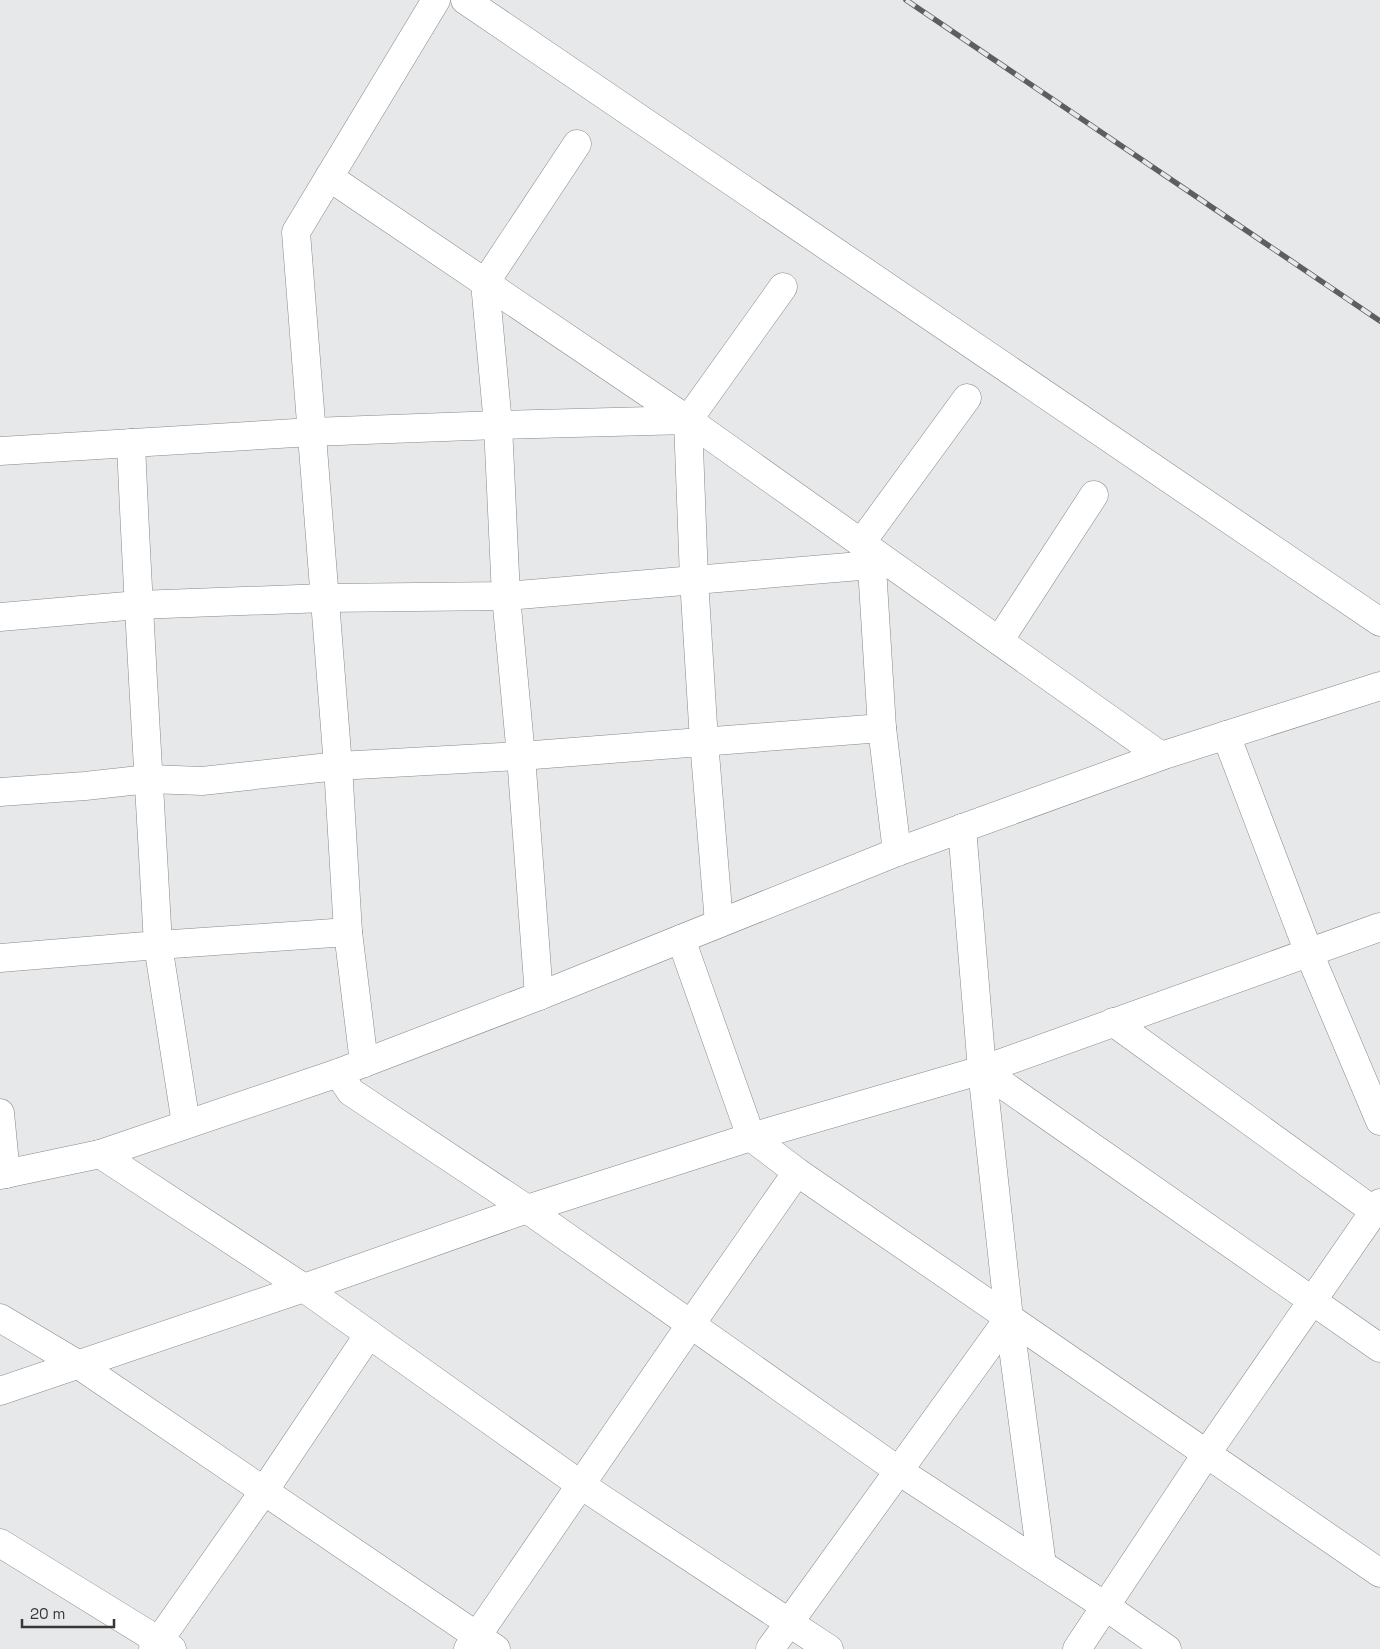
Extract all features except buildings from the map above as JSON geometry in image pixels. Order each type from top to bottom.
[{"type":"street","points":[[364,1063],[348,932],[338,766],[296,232],[436,0]]},
{"type":"street","points":[[466,0],[1380,622]]},
{"type":"street","points":[[539,996],[521,756],[506,596],[498,425],[486,283],[577,144]]},
{"type":"street","points":[[329,177],[688,420],[868,553],[999,641],[1161,756]]},
{"type":"street","points":[[719,924],[704,741],[694,579],[688,420],[783,287]]},
{"type":"street","points":[[897,852],[882,728],[868,553],[967,398]]},
{"type":"street","points":[[0,451],[312,432],[688,420]]},
{"type":"street","points":[[131,443],[138,606],[150,779],[158,945],[186,1124]]},
{"type":"street","points":[[999,641],[1094,494]]},
{"type":"street","points":[[0,617],[138,606],[325,598],[506,596],[694,579],[868,553]]},
{"type":"street","points":[[0,1113],[3,1175],[100,1154],[338,1073],[539,996],[897,852],[962,828],[1161,756],[1380,686]]},
{"type":"street","points":[[0,792],[150,779],[202,781],[338,766],[521,756],[882,728]]},
{"type":"street","points":[[1226,735],[1310,952],[1380,1121]]},
{"type":"street","points":[[962,828],[982,1070],[1009,1318],[1042,1565]]},
{"type":"street","points":[[0,1391],[304,1288],[528,1209],[751,1138],[982,1070],[1380,927]]},
{"type":"street","points":[[0,958],[348,932]]},
{"type":"street","points":[[681,939],[751,1138],[797,1172],[1380,1573]]},
{"type":"street","points":[[1076,1649],[1377,1207],[1113,1022]]},
{"type":"street","points":[[982,1070],[1380,1348]]},
{"type":"street","points":[[338,1073],[351,1092],[528,1209],[899,1471],[1105,1606],[1166,1649]]},
{"type":"street","points":[[100,1154],[304,1288],[581,1485],[829,1649]]},
{"type":"street","points":[[0,1318],[79,1365],[264,1491],[481,1645],[581,1485],[797,1172]]},
{"type":"street","points":[[770,1649],[1009,1318]]},
{"type":"street","points":[[0,1543],[161,1646],[369,1334]]},
{"type":"railway","points":[[906,0],[1380,321]]}]
